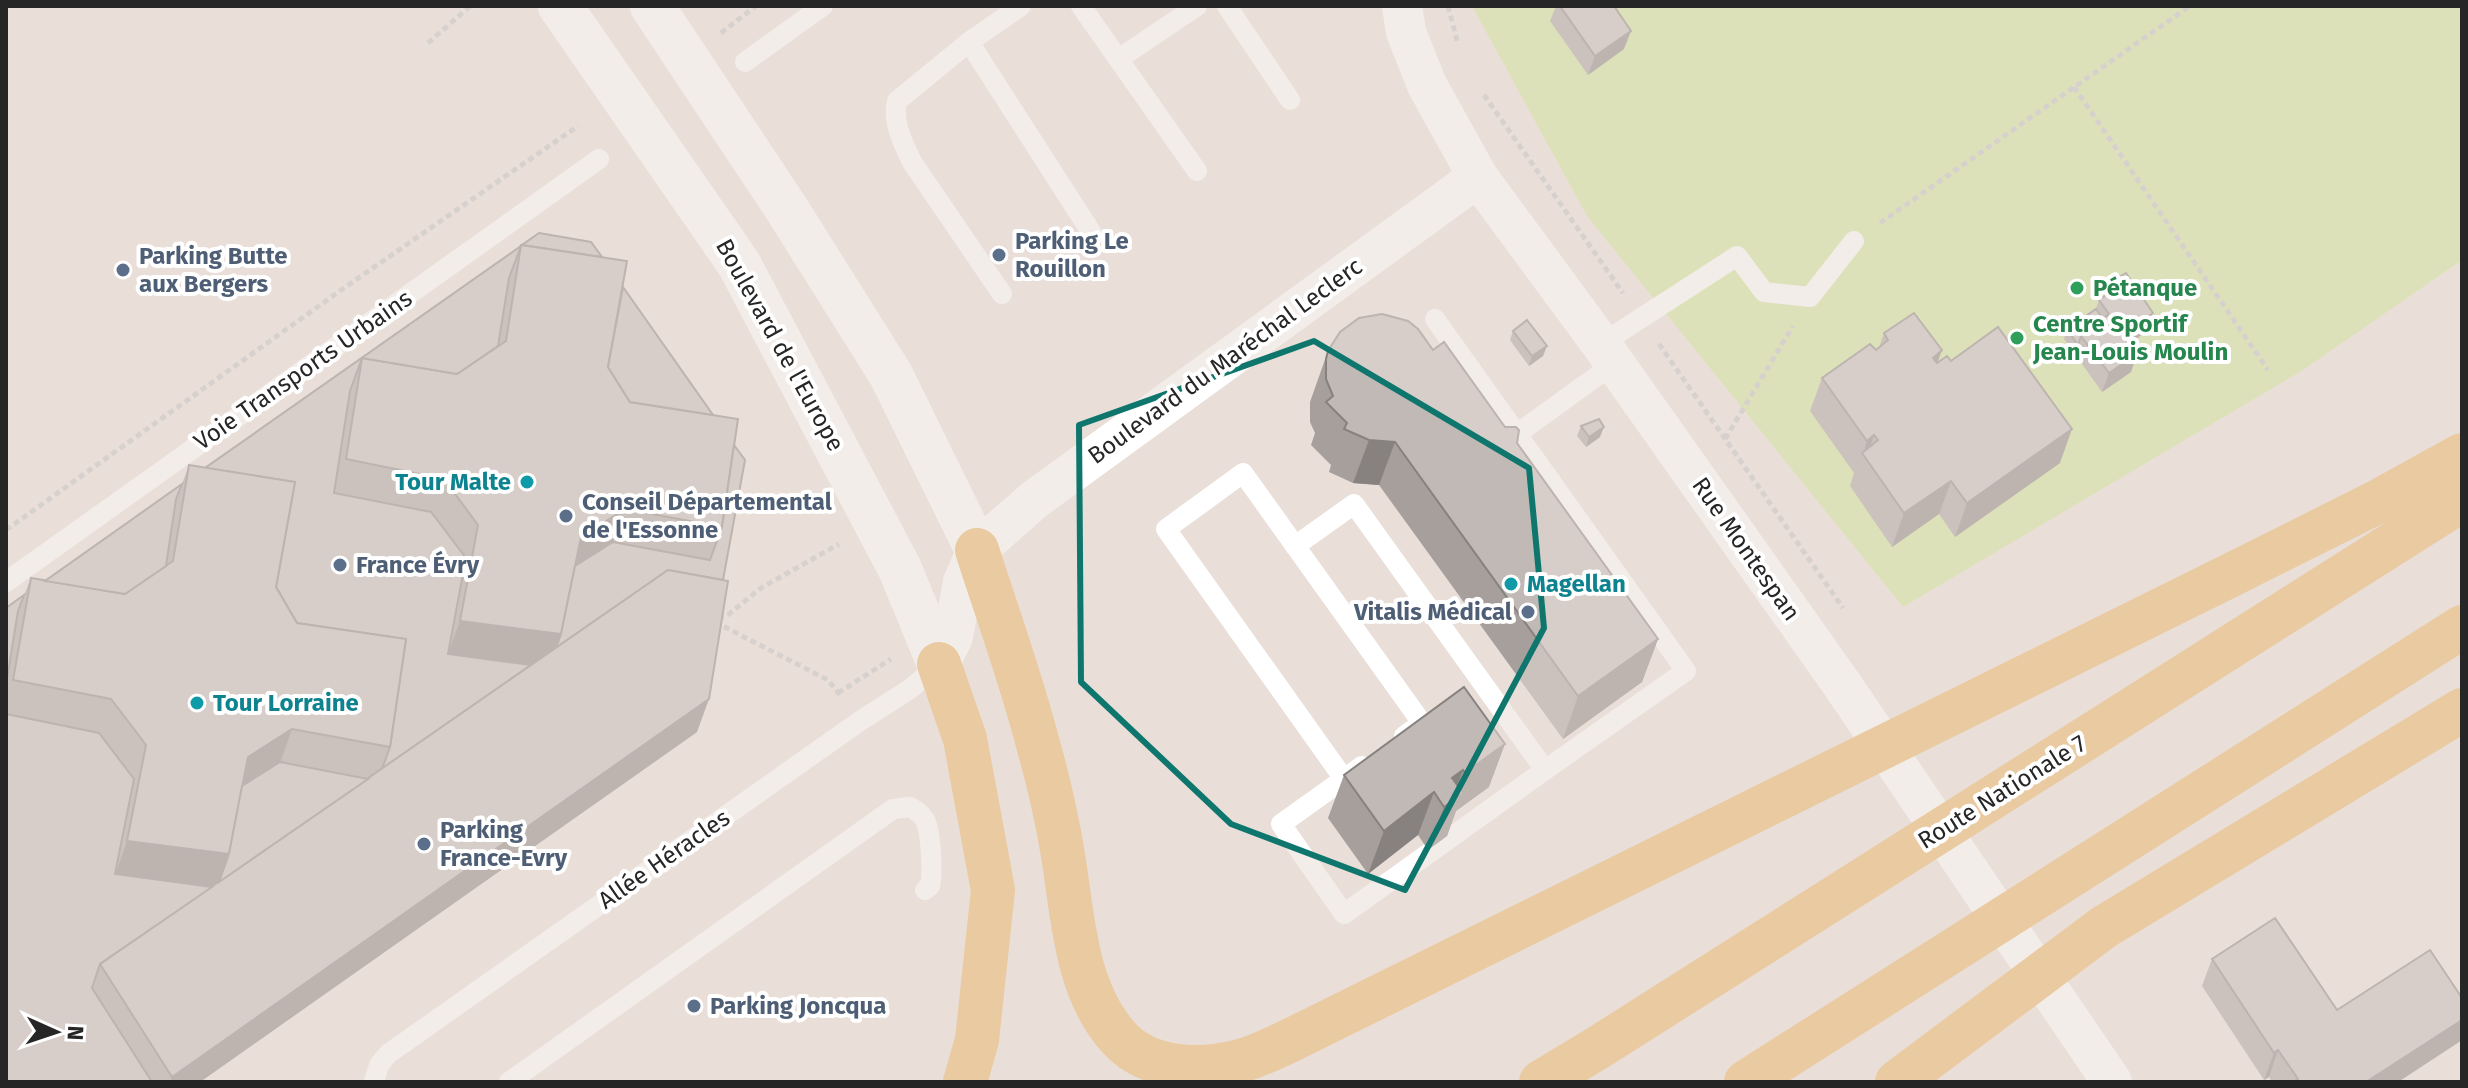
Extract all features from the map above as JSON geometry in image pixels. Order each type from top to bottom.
[{"type":"main road","name":"Boulevard de l'Europe","points":[[560,6],[739,264],[900,569],[939,664]]},
{"type":"main road","points":[[652,6],[788,211],[891,375],[977,550],[1039,747],[1061,845],[1081,959],[1095,1004],[1121,1040],[1149,1059],[1183,1068],[1241,1061],[1285,1043],[2227,577],[2377,502],[2462,455]]},
{"type":"main road","name":"Route Nationale 7","points":[[1541,1082],[2462,500]]},
{"type":"main road","points":[[1746,1082],[2462,627]]},
{"type":"main road","points":[[939,664],[965,739],[993,890],[977,1040],[965,1082]]},
{"type":"main road","points":[[1897,1082],[2104,927],[2462,710]]},
{"type":"street","name":"Rue Montespan","points":[[1402,6],[1406,32],[1427,85],[1478,177],[1608,353],[1841,683],[2107,1074]]},
{"type":"street","name":"Boulevard du Maréchal Leclerc","points":[[977,550],[1034,500],[1478,177]]},
{"type":"street","points":[[939,664],[953,637],[963,582],[977,550]]},
{"type":"lane","points":[[745,62],[823,6]]},
{"type":"lane","points":[[1002,294],[912,162],[894,112],[897,101],[969,42],[1021,6]]},
{"type":"lane","points":[[1081,6],[1197,171]]},
{"type":"lane","points":[[1120,58],[1197,6]]},
{"type":"lane","points":[[1227,6],[1290,100]]},
{"type":"lane","points":[[969,42],[1091,232]]},
{"type":"lane","name":"Voie Transports Urbains","points":[[6,582],[599,159]]},
{"type":"lane","points":[[1517,434],[1608,353],[1737,256],[1764,292],[1810,297],[1854,241]]},
{"type":"lane","points":[[1344,779],[1166,529],[1243,473],[1422,723],[1344,779],[1281,824],[1344,914],[1686,671],[1435,319]]},
{"type":"lane","points":[[1295,546],[1354,504],[1545,770]]},
{"type":"lane","name":"Allée Héracles","points":[[374,1082],[379,1065],[388,1054],[860,721],[910,689],[939,664]]},
{"type":"lane","points":[[509,1082],[893,809],[910,807],[927,824],[932,877],[930,886],[925,890]]},
{"type":"path","points":[[428,43],[470,6]]},
{"type":"path","points":[[721,33],[756,6]]},
{"type":"path","points":[[1854,241],[2190,6]]},
{"type":"path","points":[[2074,87],[2268,370]]},
{"type":"path","points":[[6,530],[344,288],[578,126]]},
{"type":"path","points":[[1725,439],[1810,297]]},
{"type":"path","points":[[828,680],[714,621],[729,614],[761,588],[849,539]]},
{"type":"highlighted area","points":[[1314,341],[1529,468],[1544,628],[1405,890],[1231,824],[1081,682],[1079,425]]},
{"type":"green space","name":"Centre Sportif Jean-Louis Moulin","points":[[1472,6],[2462,6],[2462,260],[2303,370],[1903,607],[1587,216]]},
{"type":"building","points":[[1560,6],[1614,6],[1631,31],[1595,56]]},
{"type":"building","points":[[539,233],[591,242],[602,257],[522,245]]},
{"type":"building","name":"Tour Malte","points":[[521,245],[627,261],[608,367],[630,402],[738,419],[722,527],[625,509],[581,537],[561,634],[460,621],[478,525],[444,479],[346,459],[362,358],[457,374],[506,341]]},
{"type":"building","points":[[521,246],[509,278],[498,346],[457,374],[362,358],[350,391],[334,493],[431,512],[466,558],[448,654],[531,665],[382,769],[390,747],[406,639],[297,623],[276,587],[295,482],[205,468]]},
{"type":"building","points":[[2126,273],[2153,313],[2124,334],[2138,353],[2109,373],[2081,336],[2109,314],[2099,300],[2120,285],[2117,278]]},
{"type":"building","points":[[623,287],[713,415],[630,402],[608,367]]},
{"type":"building","points":[[2096,309],[2103,319],[2081,336],[2078,345],[2067,329]]},
{"type":"building","points":[[1914,313],[1942,350],[1933,358],[1937,363],[1947,356],[1951,361],[1998,327],[2072,429],[1967,503],[1951,481],[1904,513],[1862,453],[1878,440],[1874,435],[1867,441],[1822,378],[1870,344],[1876,350],[1888,340],[1884,333]]},
{"type":"building","points":[[1382,314],[1408,321],[1433,350],[1444,342],[1505,427],[1519,430],[1517,443],[1658,639],[1578,696],[1395,442],[1369,440],[1344,429],[1347,423],[1326,402],[1333,396],[1326,379],[1326,359],[1340,332],[1359,318]]},
{"type":"building","points":[[1527,320],[1547,346],[1532,356],[1513,331]]},
{"type":"building","points":[[1599,419],[1604,427],[1589,437],[1581,426]]},
{"type":"building","points":[[734,445],[745,460],[723,580],[668,570],[556,648],[575,566],[613,542],[710,560],[722,527]]},
{"type":"building","name":"Tour Lorraine","points":[[189,465],[295,482],[276,587],[297,623],[406,639],[390,747],[292,729],[248,757],[229,854],[127,841],[146,745],[111,699],[13,680],[31,578],[125,594],[173,561]]},
{"type":"building","points":[[182,484],[176,499],[166,566],[125,594],[45,581]]},
{"type":"building","name":"Parking France-Evry","points":[[668,570],[728,581],[709,699],[172,1077],[100,964]]},
{"type":"building","points":[[24,595],[18,611],[6,685],[6,608]]},
{"type":"building","points":[[1464,687],[1505,744],[1465,773],[1463,770],[1452,778],[1463,793],[1444,807],[1434,792],[1384,831],[1344,775]]},
{"type":"building","points":[[6,714],[99,733],[134,779],[115,874],[212,887],[100,964],[92,988],[152,1082],[6,1082]]},
{"type":"building","points":[[280,762],[368,779],[219,882],[229,854],[242,786]]},
{"type":"building","points":[[2275,918],[2337,1010],[2430,950],[2462,998],[2462,1020],[2366,1082],[2293,1082],[2298,1079],[2278,1050],[2274,1053],[2212,959]]},
{"type":"place","name":"Parking Le Rouillon","points":[[999,255]]},
{"type":"place","name":"Parking Butte aux Bergers","points":[[123,270]]},
{"type":"place","name":"Pétanque","points":[[2077,288]]},
{"type":"place","name":"Centre Sportif Jean-Louis Moulin","points":[[2017,338]]},
{"type":"place","name":"Tour Malte","points":[[527,482]]},
{"type":"place","name":"Conseil Départemental de l'Essonne","points":[[566,516]]},
{"type":"place","name":"France Évry","points":[[340,565]]},
{"type":"place","name":"Magellan","points":[[1511,584]]},
{"type":"place","name":"Vitalis Médical","points":[[1528,612]]},
{"type":"place","name":"Tour Lorraine","points":[[197,703]]},
{"type":"place","name":"Parking France-Evry","points":[[424,844]]},
{"type":"place","name":"Parking Joncqua","points":[[694,1006]]}]
